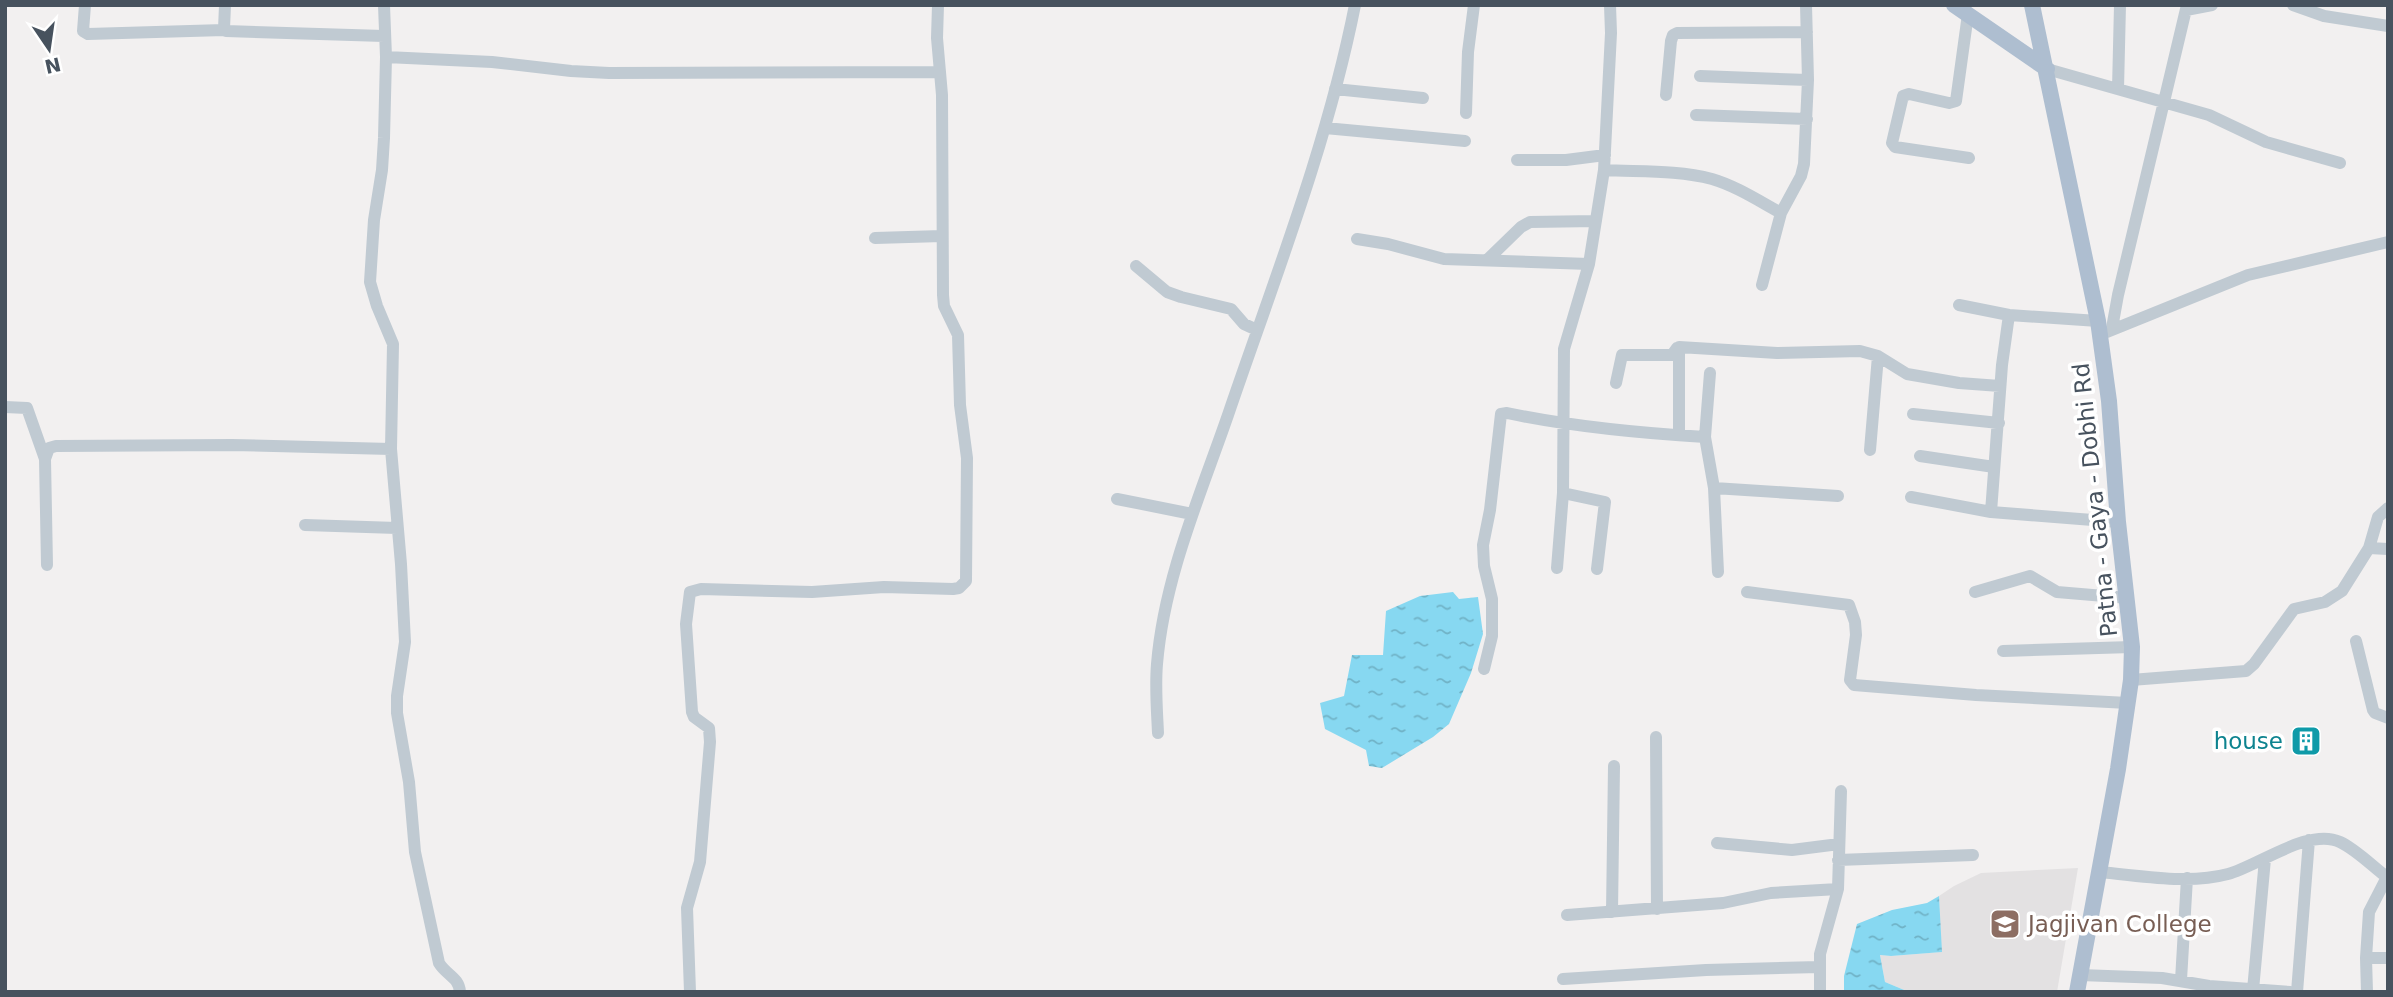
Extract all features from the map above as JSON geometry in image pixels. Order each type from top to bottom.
[{"type":"main road","name":"Patna - Gaya - Dobhi Rd","points":[[2032,5],[2104,328],[2118,522],[2132,647],[2119,769],[2077,992]]},
{"type":"main road","points":[[1961,10],[2046,69]]},
{"type":"street","points":[[86,5],[83,31],[88,34],[224,30],[384,36]]},
{"type":"street","points":[[224,30],[225,5]]},
{"type":"street","points":[[384,5],[386,57],[382,170],[374,220],[370,282],[393,344],[391,449],[405,642],[397,713],[409,782],[415,852],[439,963],[457,979],[460,992]]},
{"type":"street","points":[[690,992],[687,908],[700,862],[710,742],[709,728],[696,720],[692,712],[686,624],[690,592],[701,589],[812,592],[884,587],[953,589],[959,588],[967,581],[967,458],[960,405],[958,335],[943,301],[938,5]]},
{"type":"street","points":[[1158,733],[1157,665],[1166,604],[1192,514],[1325,128],[1345,56],[1355,5]]},
{"type":"street","points":[[1466,113],[1468,52],[1474,5]]},
{"type":"street","points":[[1557,568],[1563,493],[1564,349],[1589,264],[1604,170],[1610,5]]},
{"type":"street","points":[[1762,285],[1781,213],[1801,176],[1804,164],[1808,80],[1806,5]]},
{"type":"street","points":[[2118,89],[2120,5]]},
{"type":"street","points":[[2104,328],[2118,295],[2186,8],[2212,5]]},
{"type":"street","points":[[2293,5],[2324,16],[2388,26]]},
{"type":"street","points":[[1961,10],[1956,100],[1949,103],[1909,94],[1903,96],[1892,143],[1895,147],[1969,158]]},
{"type":"street","points":[[1666,95],[1671,41],[1676,33],[1807,32]]},
{"type":"street","points":[[386,57],[492,62],[609,73],[940,72]]},
{"type":"street","points":[[2046,69],[2218,118],[2266,142],[2340,163]]},
{"type":"street","points":[[1700,76],[1808,80]]},
{"type":"street","points":[[1335,89],[1423,98]]},
{"type":"street","points":[[1696,115],[1807,119]]},
{"type":"street","points":[[1325,128],[1465,141]]},
{"type":"street","points":[[1517,160],[1566,160],[1605,155]]},
{"type":"street","points":[[1604,170],[1712,179],[1733,187],[1781,213]]},
{"type":"street","points":[[1487,260],[1521,227],[1530,222],[1596,221]]},
{"type":"street","points":[[875,238],[942,236]]},
{"type":"street","points":[[1357,239],[1444,259],[1589,264]]},
{"type":"street","points":[[1959,305],[2104,328],[2248,275],[2388,243]]},
{"type":"street","points":[[1136,266],[1167,292],[1181,298],[1231,309],[1244,324],[1257,330]]},
{"type":"street","points":[[1991,512],[2000,386],[2009,315]]},
{"type":"street","points":[[1616,383],[1622,355],[1672,355],[1680,346],[1777,353],[1860,351],[1878,356],[1907,374],[1959,383],[2000,386]]},
{"type":"street","points":[[1677,348],[1679,435]]},
{"type":"street","points":[[1870,450],[1878,356]]},
{"type":"street","points":[[1710,373],[1705,437],[1714,488],[1718,572]]},
{"type":"street","points":[[5,407],[27,408],[45,459],[47,565]]},
{"type":"street","points":[[1484,669],[1492,636],[1492,599],[1482,545],[1490,510],[1501,414],[1562,425],[1705,437]]},
{"type":"street","points":[[1913,414],[1999,423]]},
{"type":"street","points":[[45,459],[49,448],[56,446],[232,445],[391,449]]},
{"type":"street","points":[[1920,456],[1994,467]]},
{"type":"street","points":[[1714,488],[1838,496]]},
{"type":"street","points":[[1563,493],[1605,502],[1597,569]]},
{"type":"street","points":[[1911,497],[1991,512],[2118,522]]},
{"type":"street","points":[[1117,499],[1192,514]]},
{"type":"street","points":[[2130,680],[2246,671],[2294,610],[2325,602],[2342,591],[2369,548],[2378,517],[2388,508]]},
{"type":"street","points":[[305,525],[397,528]]},
{"type":"street","points":[[2369,548],[2388,548]]},
{"type":"street","points":[[1975,592],[2030,576],[2057,592],[2128,598]]},
{"type":"street","points":[[1747,592],[1849,605],[1856,629],[1850,680],[1854,685],[2128,703]]},
{"type":"street","points":[[2356,641],[2373,710],[2388,718]]},
{"type":"street","points":[[2003,651],[2132,647]]},
{"type":"street","points":[[1656,737],[1657,909]]},
{"type":"street","points":[[1612,912],[1614,766]]},
{"type":"street","points":[[1820,992],[1821,949],[1838,889],[1841,791]]},
{"type":"street","points":[[2098,872],[2187,878],[2227,874],[2309,840],[2339,841],[2388,878],[2369,912],[2367,992]]},
{"type":"street","points":[[2297,992],[2309,840]]},
{"type":"street","points":[[1717,843],[1783,850],[1839,844]]},
{"type":"street","points":[[1839,859],[1973,855]]},
{"type":"street","points":[[2253,990],[2264,859]]},
{"type":"street","points":[[2181,980],[2187,878]]},
{"type":"street","points":[[1567,915],[1723,903],[1771,893],[1838,889]]},
{"type":"street","points":[[2366,958],[2388,958]]},
{"type":"street","points":[[1563,979],[1706,970],[1819,967]]},
{"type":"street","points":[[2080,975],[2161,985],[2181,980],[2209,986],[2290,992]]},
{"type":"shaded area","name":"Jagjivan College","points":[[2078,868],[2057,992],[1909,992],[1885,982],[1880,955],[1941,952],[1939,896],[1954,886],[1981,873]]},
{"type":"water","points":[[1453,592],[1459,599],[1478,597],[1483,634],[1471,673],[1449,724],[1382,768],[1369,766],[1366,750],[1325,729],[1320,703],[1344,696],[1352,655],[1383,655],[1386,611],[1420,596]]},
{"type":"water","points":[[1939,896],[1942,952],[1880,955],[1885,982],[1909,992],[1844,992],[1844,976],[1857,924],[1892,910],[1927,903]]},
{"type":"place","name":"house","points":[[2306,741]]},
{"type":"place","name":"Jagjivan College","points":[[2005,924]]}]
